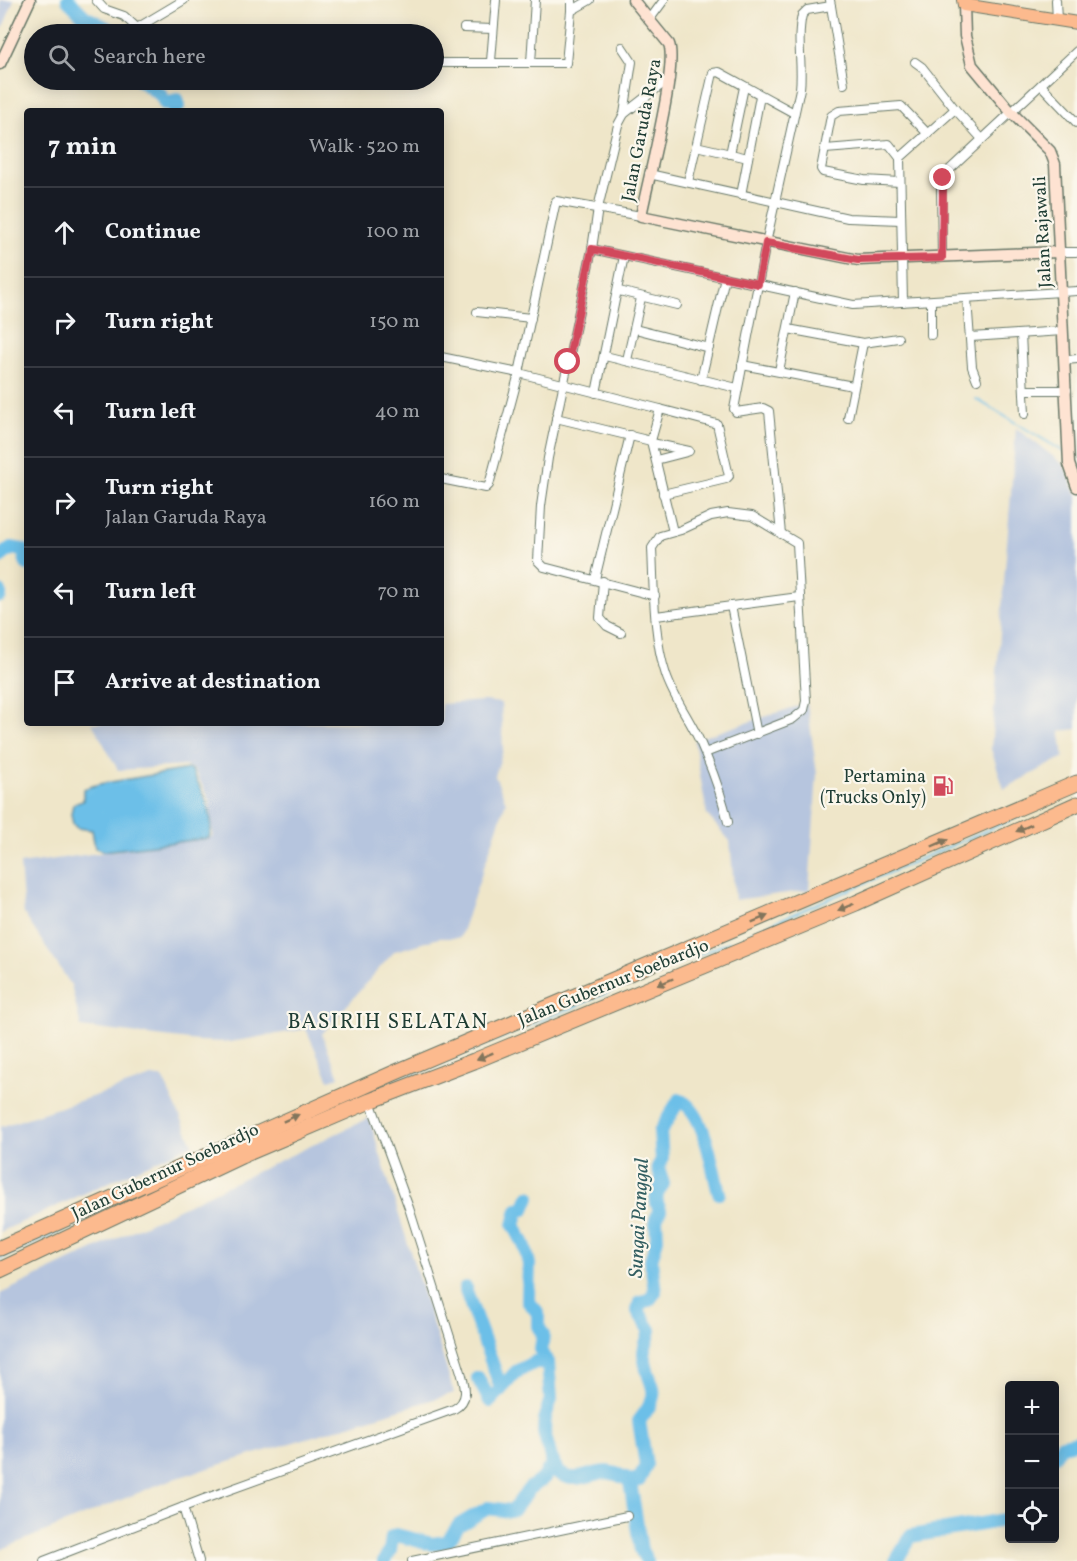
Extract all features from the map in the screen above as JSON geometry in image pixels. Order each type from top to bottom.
[{"type":"highway","name":"Jalan Gubernur Soebardjo","points":[[0,1248],[394,1073],[1077,783]]},
{"type":"highway","name":"Jalan Gubernur Soebardjo","points":[[6,1267],[241,1156],[856,903],[1077,804]]},
{"type":"highway","points":[[735,930],[744,949]]},
{"type":"highway","points":[[0,1242],[20,1240]]},
{"type":"highway","points":[[0,1278],[6,1267]]},
{"type":"main road","points":[[963,3],[1077,23]]},
{"type":"street","points":[[0,64],[30,0]]},
{"type":"street","points":[[96,0],[104,9],[124,16],[131,24]]},
{"type":"street","points":[[142,24],[184,0]]},
{"type":"street","points":[[490,61],[496,0]]},
{"type":"street","points":[[531,63],[535,0]]},
{"type":"street","points":[[444,63],[566,63],[571,0]]},
{"type":"street","points":[[571,11],[590,0]]},
{"type":"street","name":"Jalan Garuda Raya","points":[[633,0],[650,19],[672,52],[670,78],[641,216],[858,260],[1059,252]]},
{"type":"street","points":[[650,19],[664,0]]},
{"type":"street","points":[[1056,0],[1057,21]]},
{"type":"street","points":[[781,534],[770,411],[763,408],[735,411],[737,388],[774,202],[802,75],[798,37],[802,15],[807,10],[831,3],[844,84]]},
{"type":"street","name":"Jalan Rajawali","points":[[963,3],[969,60],[1011,112],[1053,157],[1056,174],[1069,464],[1077,487]]},
{"type":"street","points":[[464,28],[493,29]]},
{"type":"street","points":[[622,47],[632,62],[624,114],[618,125],[598,208],[592,249],[556,418],[543,489],[538,563],[544,567],[656,596]]},
{"type":"street","points":[[942,258],[943,178],[1077,51]]},
{"type":"street","points":[[915,62],[924,69],[954,109],[982,139]]},
{"type":"street","points":[[688,182],[713,73],[719,72],[760,96],[794,112]]},
{"type":"street","points":[[624,114],[670,78]]},
{"type":"street","points":[[1041,85],[1077,123]]},
{"type":"street","points":[[730,154],[744,87]]},
{"type":"street","points":[[741,195],[760,96]]},
{"type":"street","points":[[900,182],[864,180],[827,174],[821,169],[831,118],[839,111],[901,106],[928,134]]},
{"type":"street","points":[[900,158],[954,109]]},
{"type":"street","points":[[825,149],[889,144],[900,158],[903,302]]},
{"type":"street","points":[[696,146],[748,158]]},
{"type":"street","points":[[649,174],[859,220],[901,220]]},
{"type":"street","points":[[444,480],[486,488],[489,486],[519,373],[556,201],[560,199],[641,216]]},
{"type":"street","points":[[592,249],[853,305],[1077,291]]},
{"type":"street","points":[[1059,252],[1077,252]]},
{"type":"street","points":[[596,393],[619,291],[624,256]]},
{"type":"street","points":[[701,380],[725,277]]},
{"type":"street","points":[[619,291],[677,305]]},
{"type":"street","points":[[779,371],[795,292]]},
{"type":"street","points":[[627,360],[641,297]]},
{"type":"street","points":[[967,299],[972,367],[977,380]]},
{"type":"street","points":[[931,301],[931,334]]},
{"type":"street","points":[[477,312],[531,318]]},
{"type":"street","points":[[635,329],[708,348]]},
{"type":"street","points":[[788,329],[863,343],[898,338]]},
{"type":"street","points":[[971,337],[1063,331]]},
{"type":"street","points":[[1021,334],[1025,414]]},
{"type":"street","points":[[848,418],[863,343]]},
{"type":"street","points":[[605,356],[737,388]]},
{"type":"street","points":[[444,358],[519,373],[717,424],[729,476],[726,479],[663,494]]},
{"type":"street","points":[[1065,360],[1077,359]]},
{"type":"street","points":[[742,365],[853,386]]},
{"type":"street","points":[[1024,390],[1066,390]]},
{"type":"street","points":[[660,409],[652,442],[673,532]]},
{"type":"street","points":[[556,418],[630,435],[688,452],[656,460]]},
{"type":"street","points":[[621,633],[607,626],[600,618],[599,580],[630,435]]},
{"type":"street","points":[[705,753],[793,719],[804,710],[806,701],[799,597],[799,549],[794,540],[752,516],[728,513],[711,516],[660,536],[653,543],[656,616],[667,678],[705,753],[724,803],[728,822]]},
{"type":"street","points":[[656,616],[799,597]]},
{"type":"street","points":[[731,606],[757,734]]},
{"type":"street","points":[[44,1561],[183,1507],[454,1409],[465,1399],[465,1386],[409,1208],[370,1101]]},
{"type":"street","points":[[183,1507],[199,1561]]},
{"type":"street","points":[[412,1561],[627,1516]]},
{"type":"shaded area","points":[[0,0],[14,0],[0,35]]},
{"type":"shaded area","points":[[1016,428],[1064,465],[1077,495],[1077,729],[1060,731],[1064,757],[1004,789],[991,749]]},
{"type":"shaded area","points":[[484,701],[501,703],[503,750],[495,776],[506,802],[460,938],[439,938],[395,951],[322,1034],[339,1077],[329,1080],[306,1029],[230,1042],[198,1041],[81,1027],[71,985],[24,914],[20,864],[213,837],[209,798],[194,770],[185,766],[118,770],[94,726],[444,726],[444,704]]},
{"type":"shaded area","points":[[807,703],[817,774],[809,890],[735,900],[730,841],[707,815],[694,740]]},
{"type":"shaded area","points":[[152,1077],[162,1077],[193,1144],[0,1232],[0,1127]]},
{"type":"shaded area","points":[[369,1118],[454,1393],[167,1481],[0,1550],[0,1294]]},
{"type":"water","points":[[192,770],[210,812],[209,838],[104,851],[95,848],[92,830],[77,828],[73,824],[71,814],[73,804],[83,801],[83,789],[99,784]]},
{"type":"waterway","points":[[68,0],[85,17],[99,24]]},
{"type":"waterway","points":[[154,90],[161,95],[165,103],[177,100],[179,105],[176,108]]},
{"type":"waterway","points":[[976,399],[1066,453]]},
{"type":"waterway","points":[[0,557],[11,548],[23,550],[24,554]]},
{"type":"waterway","points":[[752,932],[1036,809]]},
{"type":"waterway","points":[[364,1095],[729,942]]},
{"type":"waterway","name":"Sungai Panggal","points":[[384,1561],[390,1551],[392,1537],[396,1535],[432,1544],[447,1542],[459,1525],[488,1508],[510,1511],[515,1508],[529,1489],[544,1478],[548,1470],[570,1478],[607,1472],[631,1480],[639,1480],[646,1465],[639,1421],[652,1401],[653,1387],[644,1353],[650,1330],[638,1311],[640,1302],[649,1300],[655,1292],[651,1260],[657,1239],[656,1219],[660,1210],[657,1196],[663,1184],[658,1167],[662,1160],[660,1132],[679,1100],[688,1106],[701,1127],[719,1193]]},
{"type":"waterway","points":[[0,1259],[183,1175]]},
{"type":"waterway","points":[[529,1197],[524,1209],[518,1210],[514,1225],[524,1244],[529,1264],[528,1301],[538,1313],[538,1326],[543,1335],[541,1350],[548,1363],[551,1399],[545,1417],[544,1432],[557,1470]]},
{"type":"waterway","points":[[465,1288],[501,1388]]},
{"type":"waterway","points":[[478,1378],[490,1401],[516,1372],[535,1362],[548,1363]]},
{"type":"waterway","points":[[1059,1449],[1062,1445],[1077,1442]]},
{"type":"waterway","points":[[630,1482],[641,1550],[647,1561]]},
{"type":"waterway","points":[[896,1561],[911,1536],[1005,1520]]},
{"type":"place","name":"Pertamina (Trucks Only)","points":[[943,786]]},
{"type":"district","name":"BASIRIH SELATAN","points":[[388,1021]]},
{"type":"route","points":[[568,362],[592,249],[758,284],[766,243],[858,260],[942,258],[941,184],[943,178]]}]
